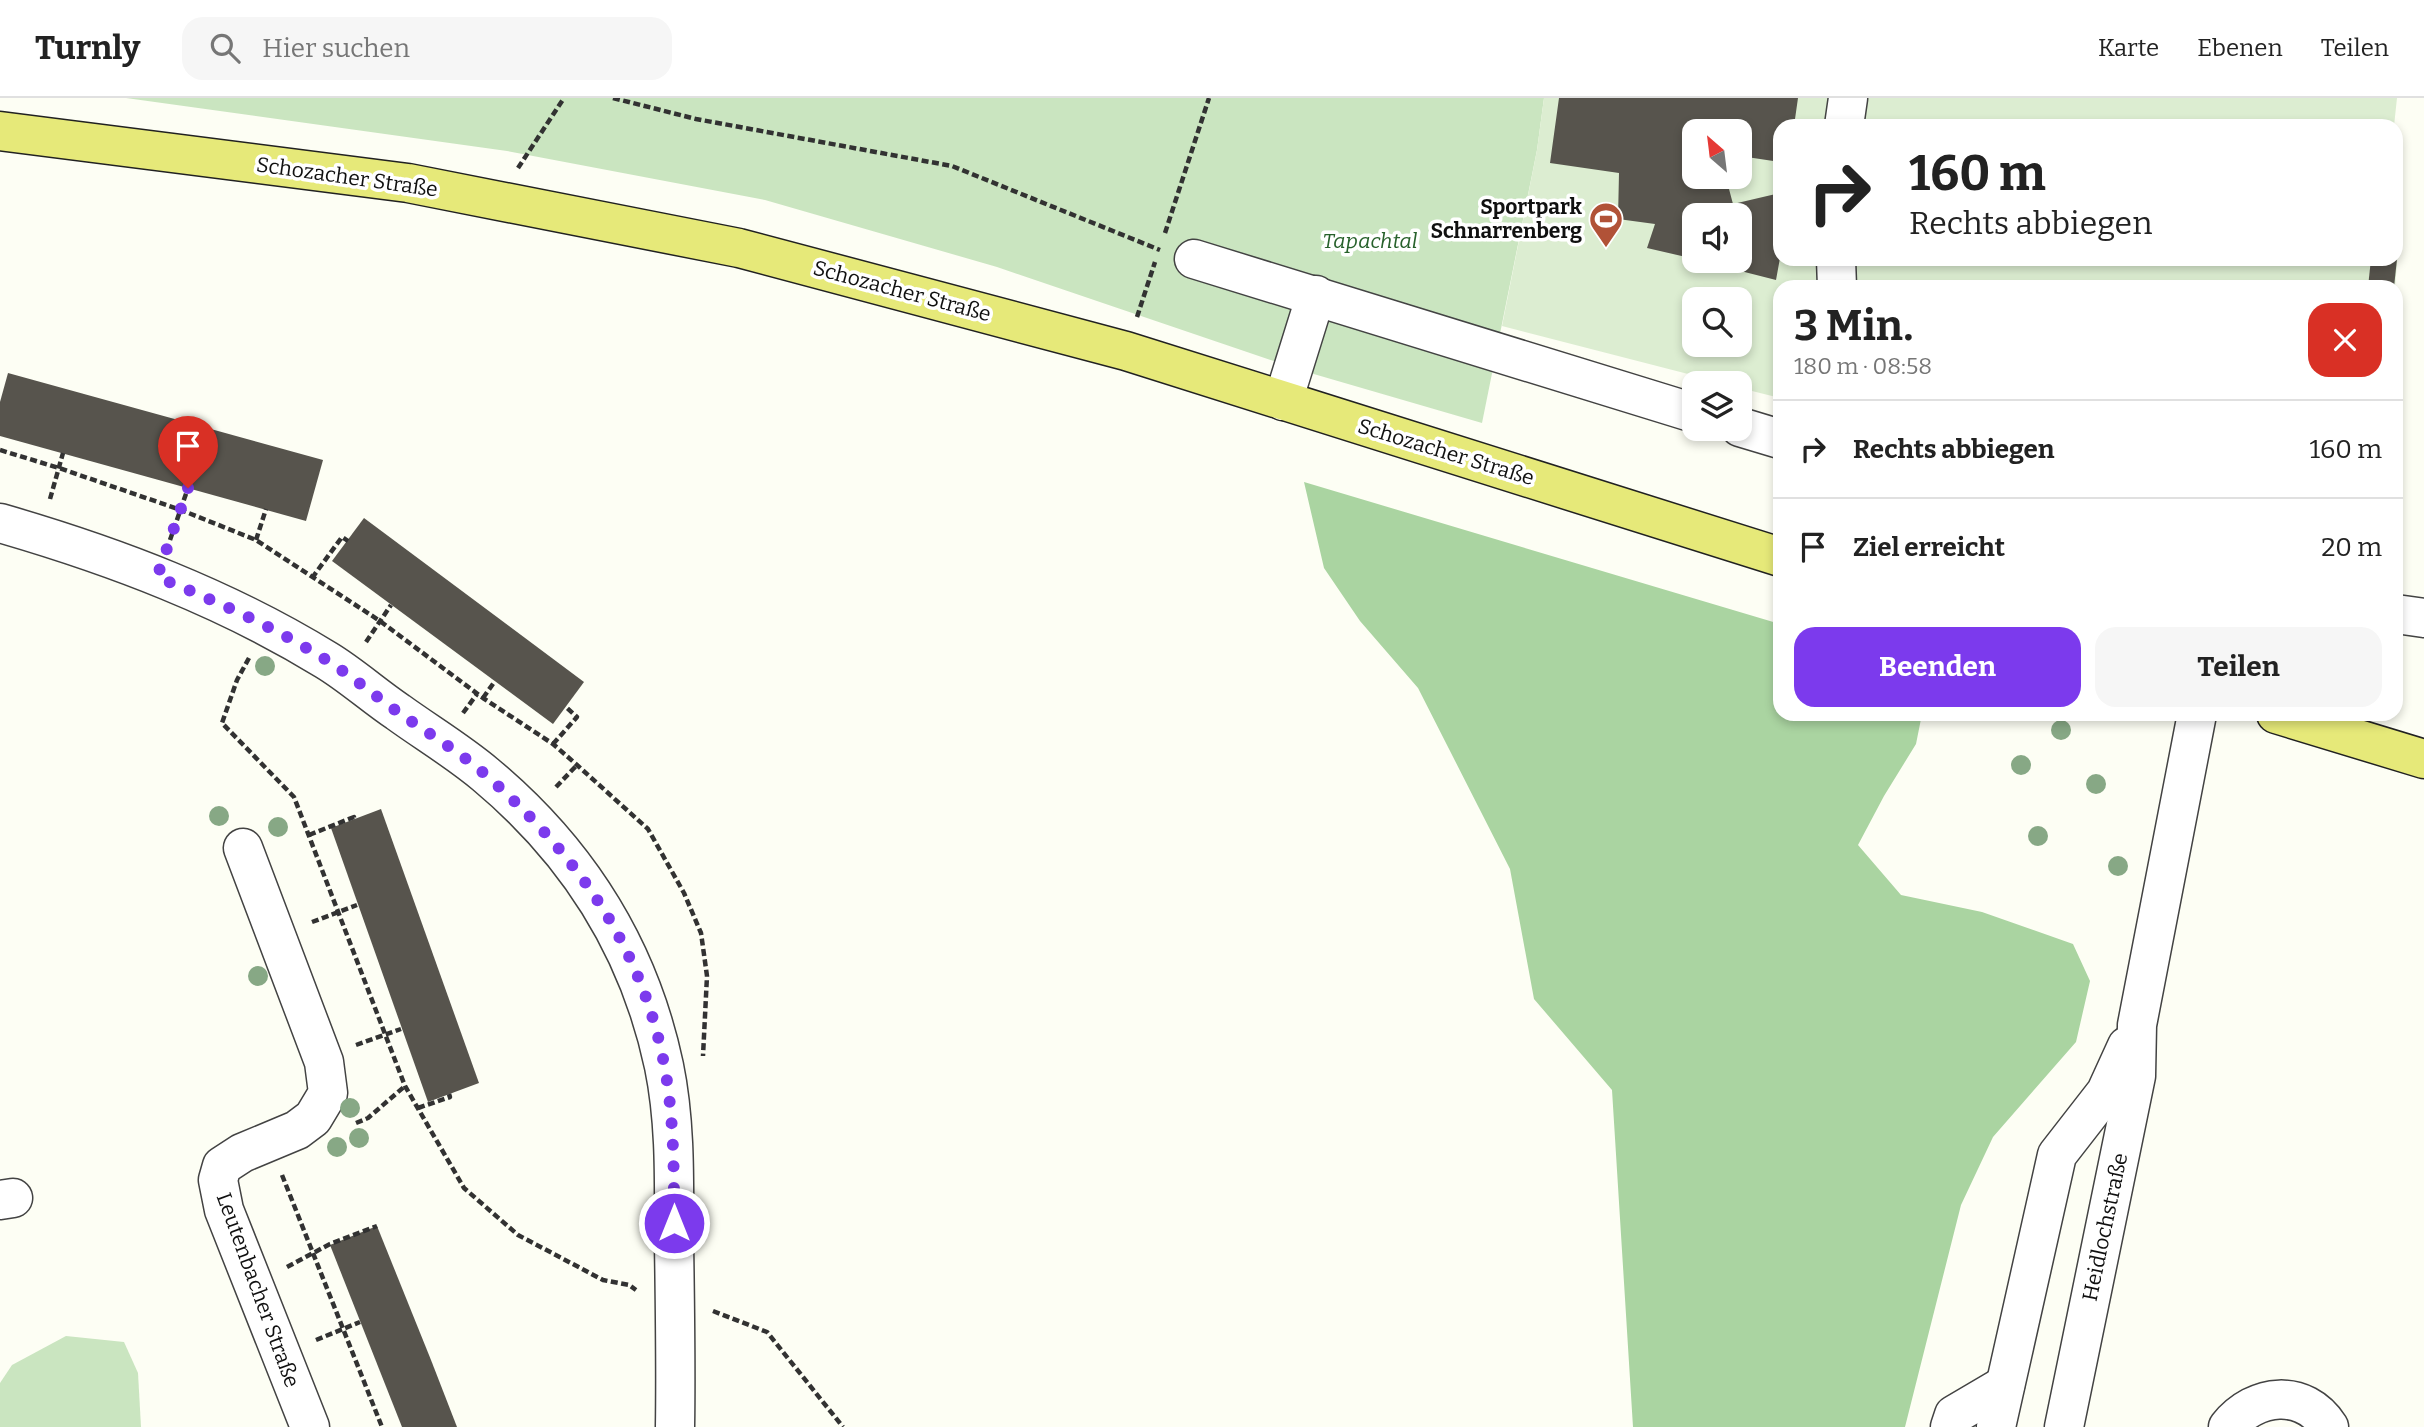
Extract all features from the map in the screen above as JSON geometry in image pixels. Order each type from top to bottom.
[{"type":"main road","name":"Schozacher Straße","points":[[0,131],[408,183],[739,248],[1126,351],[1773,555]]},
{"type":"main road","points":[[2299,721],[2424,759]]},
{"type":"street","points":[[1844,119],[1848,98]]},
{"type":"street","points":[[1177,254],[1682,409]]},
{"type":"street","points":[[1283,401],[1316,295]]},
{"type":"street","points":[[1752,431],[1773,437]]},
{"type":"street","points":[[0,523],[157,577],[220,603],[330,662],[485,774],[556,843],[609,916],[622,942],[653,1023],[664,1068],[674,1179],[676,1427]]},
{"type":"street","points":[[2403,615],[2424,618]]},
{"type":"street","name":"Heidlochstraße","points":[[2064,1427],[2136,1076],[2137,1025],[2196,721]]},
{"type":"street","name":"Leutenbacher Straße","points":[[243,848],[322,1056],[328,1093],[313,1118],[297,1130],[242,1153],[222,1166],[218,1180],[224,1210],[310,1427]]},
{"type":"street","name":"Heidlochstraße","points":[[1996,1427],[2057,1155],[2106,1092],[2137,1025]]},
{"type":"street","points":[[1950,1427],[1954,1415],[2005,1385]]},
{"type":"street","points":[[2228,1427],[2237,1415],[2255,1404],[2274,1399],[2295,1401],[2313,1409],[2329,1427]]},
{"type":"path","points":[[497,201],[564,98]]},
{"type":"path","points":[[613,98],[696,119],[952,166],[1177,254]]},
{"type":"path","points":[[1126,351],[1177,254],[1209,98]]},
{"type":"path","points":[[39,535],[63,453]]},
{"type":"path","points":[[157,577],[188,488]]},
{"type":"path","points":[[256,540],[266,509]]},
{"type":"path","points":[[312,578],[342,537],[348,541]]},
{"type":"path","points":[[267,627],[237,680],[222,723],[294,797],[405,1086],[464,1188],[518,1235],[603,1280],[629,1285],[645,1297],[685,1294],[694,1304],[767,1332],[843,1427]]},
{"type":"path","points":[[483,698],[495,681]]},
{"type":"path","points":[[553,744],[577,716],[566,707]]},
{"type":"path","points":[[309,835],[354,819]]},
{"type":"path","points":[[276,936],[357,905]]},
{"type":"path","points":[[322,1056],[401,1029]]},
{"type":"path","points":[[418,1108],[450,1097],[449,1094]]},
{"type":"path","points":[[288,1188],[383,1427]]},
{"type":"path","points":[[254,1282],[330,1244],[377,1226]]},
{"type":"path","points":[[281,1354],[360,1322]]},
{"type":"green space","name":"Tapachtal","points":[[126,98],[1544,98],[1537,150],[1482,423],[1300,370],[997,267],[765,200],[507,151]]},
{"type":"green space","name":"Sportpark Schnarrenberg","points":[[1544,98],[2397,98],[2395,119],[1773,119],[1773,266],[2397,266],[2396,280],[1773,280],[1773,396],[1752,391],[1752,371],[1682,372],[1502,326],[1537,150]]},
{"type":"green space","points":[[1304,482],[1773,622],[1773,721],[1921,721],[1916,744],[1858,845],[1901,895],[1982,912],[2073,944],[2090,981],[2076,1042],[1993,1137],[1961,1205],[1905,1427],[1633,1427],[1612,1090],[1534,999],[1510,869],[1418,688],[1360,621],[1324,568]]},
{"type":"green space","points":[[66,1336],[124,1342],[138,1373],[141,1427],[0,1427],[0,1383],[12,1365]]},
{"type":"building","points":[[1559,98],[1798,98],[1795,119],[1773,119],[1773,161],[1752,158],[1752,119],[1682,119],[1682,189],[1729,189],[1733,203],[1682,203],[1682,256],[1647,248],[1655,224],[1618,219],[1619,173],[1550,163]]},
{"type":"building","points":[[1773,195],[1773,266],[1779,266],[1776,280],[1748,273],[1752,273],[1752,203],[1737,203]]},
{"type":"building","points":[[2370,266],[2396,266],[2395,280],[2369,280]]},
{"type":"building","points":[[8,373],[323,460],[306,521],[0,436],[0,402]]},
{"type":"building","points":[[364,518],[584,682],[553,724],[332,561]]},
{"type":"building","points":[[381,809],[479,1083],[428,1102],[331,828]]},
{"type":"building","points":[[377,1226],[457,1427],[402,1427],[330,1245]]},
{"type":"place","name":"Sportpark Schnarrenberg","points":[[1606,249]]},
{"type":"route","points":[[188,488],[157,577],[254,619],[330,662],[485,774],[556,843],[609,916],[639,982],[664,1068],[674,1179],[674,1223]]}]
